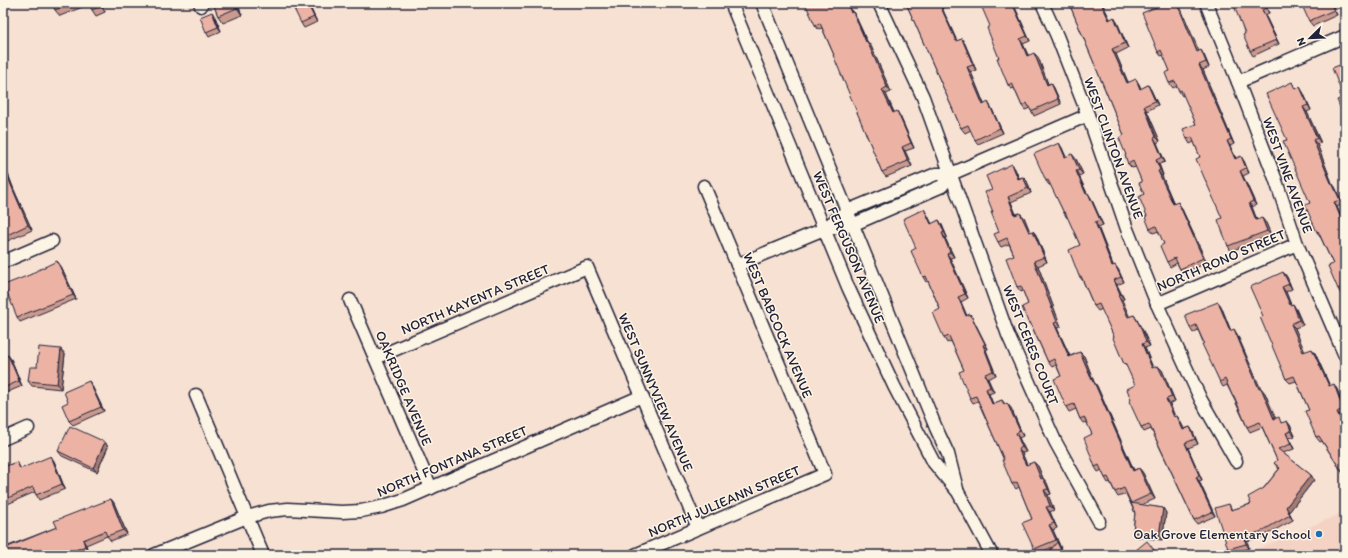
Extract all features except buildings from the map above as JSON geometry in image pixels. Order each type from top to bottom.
[{"type":"street","name":"WEST FERGUSON AVENUE","points":[[731,3],[863,320],[906,411],[934,463],[958,492],[992,555]]},
{"type":"street","name":"WEST FERGUSON AVENUE","points":[[762,3],[852,225],[948,454],[958,492]]},
{"type":"street","name":"WEST CERES COURT","points":[[879,3],[923,97],[1008,335],[1055,441],[1099,521]]},
{"type":"street","name":"WEST CLINTON AVENUE","points":[[1042,3],[1057,36],[1088,115],[1127,230],[1157,304],[1200,400],[1236,462]]},
{"type":"street","name":"WEST VINE AVENUE","points":[[1206,3],[1275,178],[1297,244],[1338,343],[1345,356]]},
{"type":"street","points":[[1238,82],[1345,36]]},
{"type":"street","points":[[824,229],[847,211],[936,174],[951,174],[1088,115]]},
{"type":"street","points":[[737,265],[824,229],[852,225],[942,186],[951,174]]},
{"type":"street","name":"WEST BABCOCK AVENUE","points":[[704,186],[825,474]]},
{"type":"street","points":[[3,262],[52,241]]},
{"type":"street","name":"NORTH RONO STREET","points":[[1157,304],[1297,244]]},
{"type":"street","name":"NORTH KAYENTA STREET","points":[[375,358],[587,267]]},
{"type":"street","name":"WEST SUNNYVIEW AVENUE","points":[[587,267],[698,528]]},
{"type":"street","name":"OAKRIDGE AVENUE","points":[[350,300],[431,488]]},
{"type":"street","points":[[196,395],[263,555]]},
{"type":"street","name":"NORTH FONTANA STREET","points":[[154,555],[247,517],[269,511],[288,509],[342,512],[361,511],[381,507],[431,488],[642,396]]},
{"type":"street","points":[[3,438],[28,428]]},
{"type":"street","name":"NORTH JULIEANN STREET","points":[[635,555],[825,474]]},
{"type":"shaded area","name":"Oak Grove Elementary School","points":[[1345,512],[1345,555],[1242,555]]},
{"type":"place","name":"Oak Grove Elementary School","points":[[1319,534]]}]
